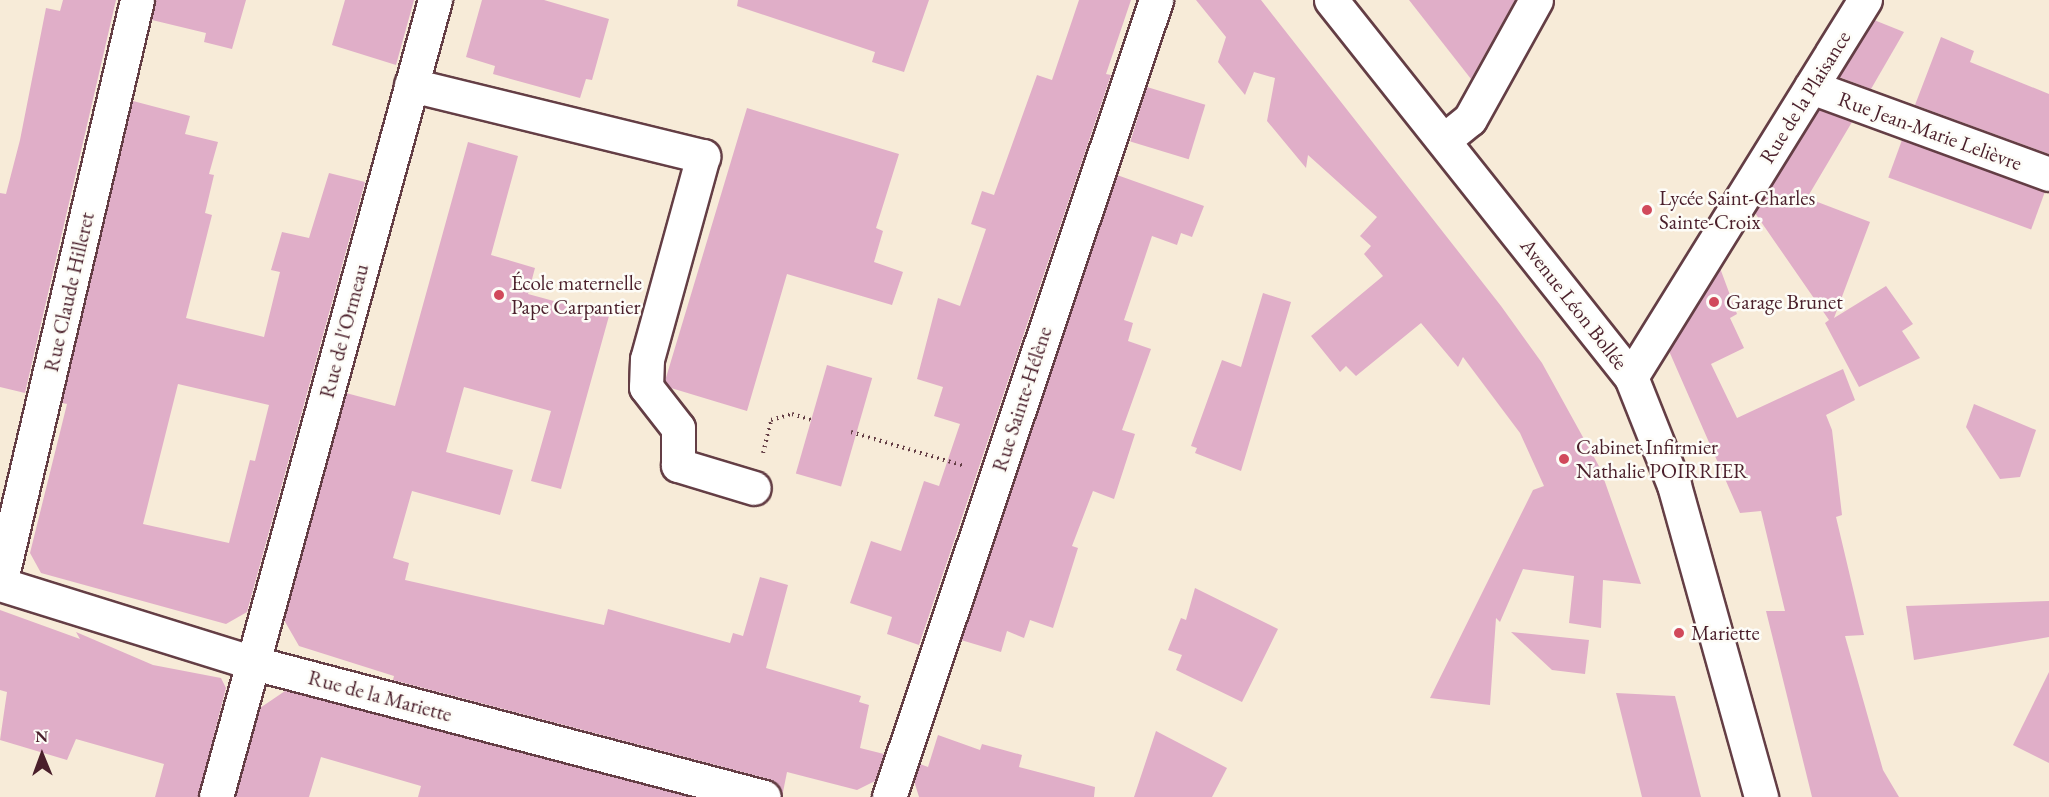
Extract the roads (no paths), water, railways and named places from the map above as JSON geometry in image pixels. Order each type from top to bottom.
[{"type":"street","name":"Rue Claude Hilleret","points":[[0,584],[137,0]]},
{"type":"street","name":"Rue de l'Ormeau","points":[[216,797],[435,0]]},
{"type":"street","name":"Rue Sainte-Hélène","points":[[889,797],[1156,0]]},
{"type":"street","name":"Avenue Léon Bollée","points":[[1331,0],[1631,377],[1674,485],[1761,797]]},
{"type":"street","points":[[1444,140],[1470,119],[1536,0]]},
{"type":"street","name":"Rue de la Plaisance","points":[[1631,377],[1865,0]]},
{"type":"street","points":[[411,85],[703,156],[647,359],[646,387],[678,428],[678,465],[754,488]]},
{"type":"street","name":"Rue Jean-Marie Lelièvre","points":[[1811,87],[2049,174]]},
{"type":"street","name":"Rue de la Mariette","points":[[0,584],[254,663],[764,797]]},
{"type":"place","name":"Lycée Saint-Charles Sainte-Croix","points":[[1647,210]]},
{"type":"place","name":"École maternelle Pape Carpantier","points":[[499,295]]},
{"type":"place","name":"Garage Brunet","points":[[1714,302]]},
{"type":"place","name":"Cabinet Infirmier Nathalie POIRRIER","points":[[1564,459]]},
{"type":"place","name":"Mariette","points":[[1679,633]]}]
